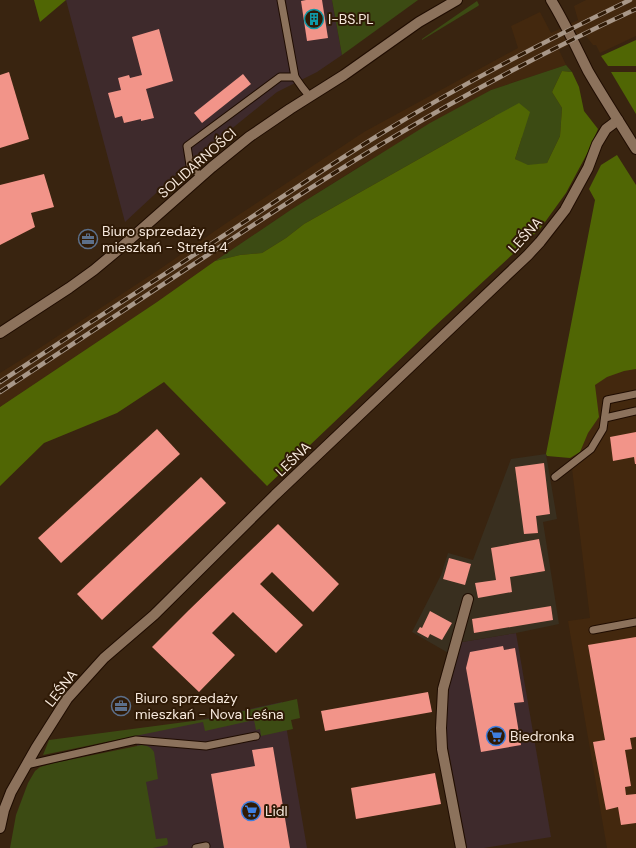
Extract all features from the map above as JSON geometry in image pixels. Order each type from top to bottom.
[{"type":"street","name":"SOLIDARNOŚCI","points":[[419,22],[442,0]]},
{"type":"street","name":"SOLIDARNOŚCI","points":[[0,333],[94,270],[127,243],[201,177],[268,123],[344,75],[419,22],[457,0]]},
{"type":"street","points":[[551,0],[586,65],[636,149]]},
{"type":"street","points":[[557,0],[558,11]]},
{"type":"street","name":"LEŚNA","points":[[0,828],[4,810],[11,792],[36,748],[67,699],[104,658],[154,615],[280,490],[528,255],[565,210],[588,168],[597,144],[606,130],[618,120]]},
{"type":"street","points":[[460,848],[442,749],[441,728],[443,689],[468,599]]},
{"type":"lane","points":[[281,0],[295,77],[310,96]]},
{"type":"lane","points":[[201,177],[190,165],[187,146],[280,77],[295,77]]},
{"type":"lane","points":[[555,477],[591,449],[603,429],[607,400],[636,394]]},
{"type":"lane","points":[[605,418],[636,411]]},
{"type":"lane","points":[[593,630],[636,622]]},
{"type":"lane","points":[[26,765],[136,740],[206,746],[256,736]]},
{"type":"lane","points":[[196,848],[206,846]]},
{"type":"shaded area","points":[[66,0],[332,0],[342,55],[317,72],[277,92],[182,169],[125,222]]},
{"type":"shaded area","points":[[586,0],[636,0],[636,36],[600,53],[596,45],[593,45],[586,36],[559,50],[566,65],[491,90],[367,162],[292,209],[157,302],[0,407],[0,373],[160,269],[364,132],[518,48],[511,26],[540,12],[551,33],[578,20],[574,6]]},
{"type":"shaded area","points":[[636,298],[636,848],[607,848],[568,621],[590,618],[570,452],[581,413]]},
{"type":"shaded area","points":[[546,454],[557,519],[543,522],[559,624],[462,642],[457,658],[412,632],[441,575],[448,553],[473,560],[511,459]]},
{"type":"shaded area","points":[[516,633],[551,837],[484,848],[467,848],[446,737],[449,679],[462,642]]},
{"type":"shaded area","points":[[282,702],[307,848],[129,848],[155,844],[135,734]]},
{"type":"green space","points":[[34,0],[66,0],[40,22]]},
{"type":"green space","points":[[332,0],[418,0],[342,55]]},
{"type":"green space","points":[[477,1],[478,6],[422,40],[422,39]]},
{"type":"green space","points":[[636,40],[636,66],[608,66],[601,56]]},
{"type":"green space","points":[[566,65],[572,72],[562,71],[552,92],[562,108],[560,136],[547,163],[528,166],[515,159],[522,137],[495,116],[304,224],[286,238],[262,253],[240,255],[215,261],[292,209],[430,123],[491,90]]},
{"type":"green space","points":[[562,71],[572,72],[579,87],[584,111],[598,129],[589,150],[566,193],[540,229],[434,327],[267,486],[164,382],[117,413],[44,443],[0,486],[0,407],[157,302],[215,261],[240,255],[262,253],[286,238],[304,224],[519,103],[530,112],[515,159],[528,165],[547,163],[560,136],[562,108],[552,92]]},
{"type":"green space","points":[[611,72],[636,72],[636,114]]},
{"type":"green space","points":[[617,155],[636,185],[636,369],[624,371],[607,377],[595,385],[599,417],[588,433],[580,452],[570,458],[547,456],[546,454],[595,200],[589,189],[601,165]]},
{"type":"green space","points":[[297,699],[300,718],[291,720],[293,729],[261,736],[260,729],[256,730],[254,720],[205,731],[203,722],[43,755],[49,740],[208,719]]},
{"type":"green space","points":[[142,745],[149,747],[154,752],[158,779],[146,782],[156,839],[167,838],[167,845],[153,848],[10,848],[16,815],[28,783],[35,771],[40,767]]},
{"type":"building","name":"I-BS.PL","points":[[322,0],[328,38],[307,41],[301,1]]},
{"type":"building","points":[[159,29],[173,81],[146,89],[154,118],[124,123],[122,116],[115,118],[108,93],[121,90],[118,78],[129,75],[130,78],[142,75],[132,37]]},
{"type":"building","points":[[9,72],[29,139],[0,148],[0,75]]},
{"type":"building","points":[[243,74],[251,84],[202,123],[194,113]]},
{"type":"building","points":[[44,174],[54,207],[31,213],[35,227],[0,245],[0,185]]},
{"type":"building","points":[[91,234],[94,241],[84,245],[82,238]]},
{"type":"building","points":[[157,429],[180,454],[61,563],[38,538]]},
{"type":"building","points":[[636,432],[636,464],[634,457],[613,461],[610,437]]},
{"type":"building","points":[[544,463],[550,514],[536,516],[538,533],[524,534],[515,467]]},
{"type":"building","points":[[201,477],[226,503],[102,620],[77,594]]},
{"type":"building","points":[[278,524],[339,584],[313,612],[272,572],[260,584],[303,625],[276,653],[233,612],[212,633],[235,655],[199,692],[152,647]]},
{"type":"building","points":[[539,539],[545,571],[510,577],[512,592],[478,598],[475,583],[496,580],[491,548]]},
{"type":"building","points":[[449,558],[471,564],[465,585],[443,579]]},
{"type":"building","points":[[551,606],[553,620],[474,633],[472,619]]},
{"type":"building","points":[[430,611],[452,623],[442,640],[430,634],[428,638],[417,632],[420,627],[422,628]]},
{"type":"building","points":[[636,637],[636,737],[630,738],[632,749],[625,750],[631,786],[625,787],[626,795],[636,794],[636,823],[621,825],[618,807],[606,810],[593,742],[605,740],[588,645]]},
{"type":"building","points":[[503,646],[504,650],[515,648],[524,702],[514,703],[521,745],[481,752],[466,668],[470,652]]},
{"type":"building","points":[[428,692],[432,712],[325,731],[321,711]]},
{"type":"building","points":[[123,699],[129,704],[120,713],[114,708]]},
{"type":"building","name":"Lidl","points":[[273,747],[290,848],[224,848],[211,774],[255,766],[252,750]]},
{"type":"building","points":[[435,773],[441,804],[356,819],[351,788]]},
{"type":"railway","points":[[0,382],[382,133],[443,97],[504,64],[630,0]]},
{"type":"railway","points":[[0,392],[253,225],[363,155],[509,72],[636,9]]},
{"type":"place","name":"I-BS.PL","points":[[314,19]]},
{"type":"place","name":"Biuro sprzedaży mieszkań - Strefa 4","points":[[88,239]]},
{"type":"place","name":"Biuro sprzedaży mieszkań - Nova Leśna","points":[[121,706]]},
{"type":"place","name":"Biedronka","points":[[496,736]]},
{"type":"place","name":"Lidl","points":[[251,811]]}]
